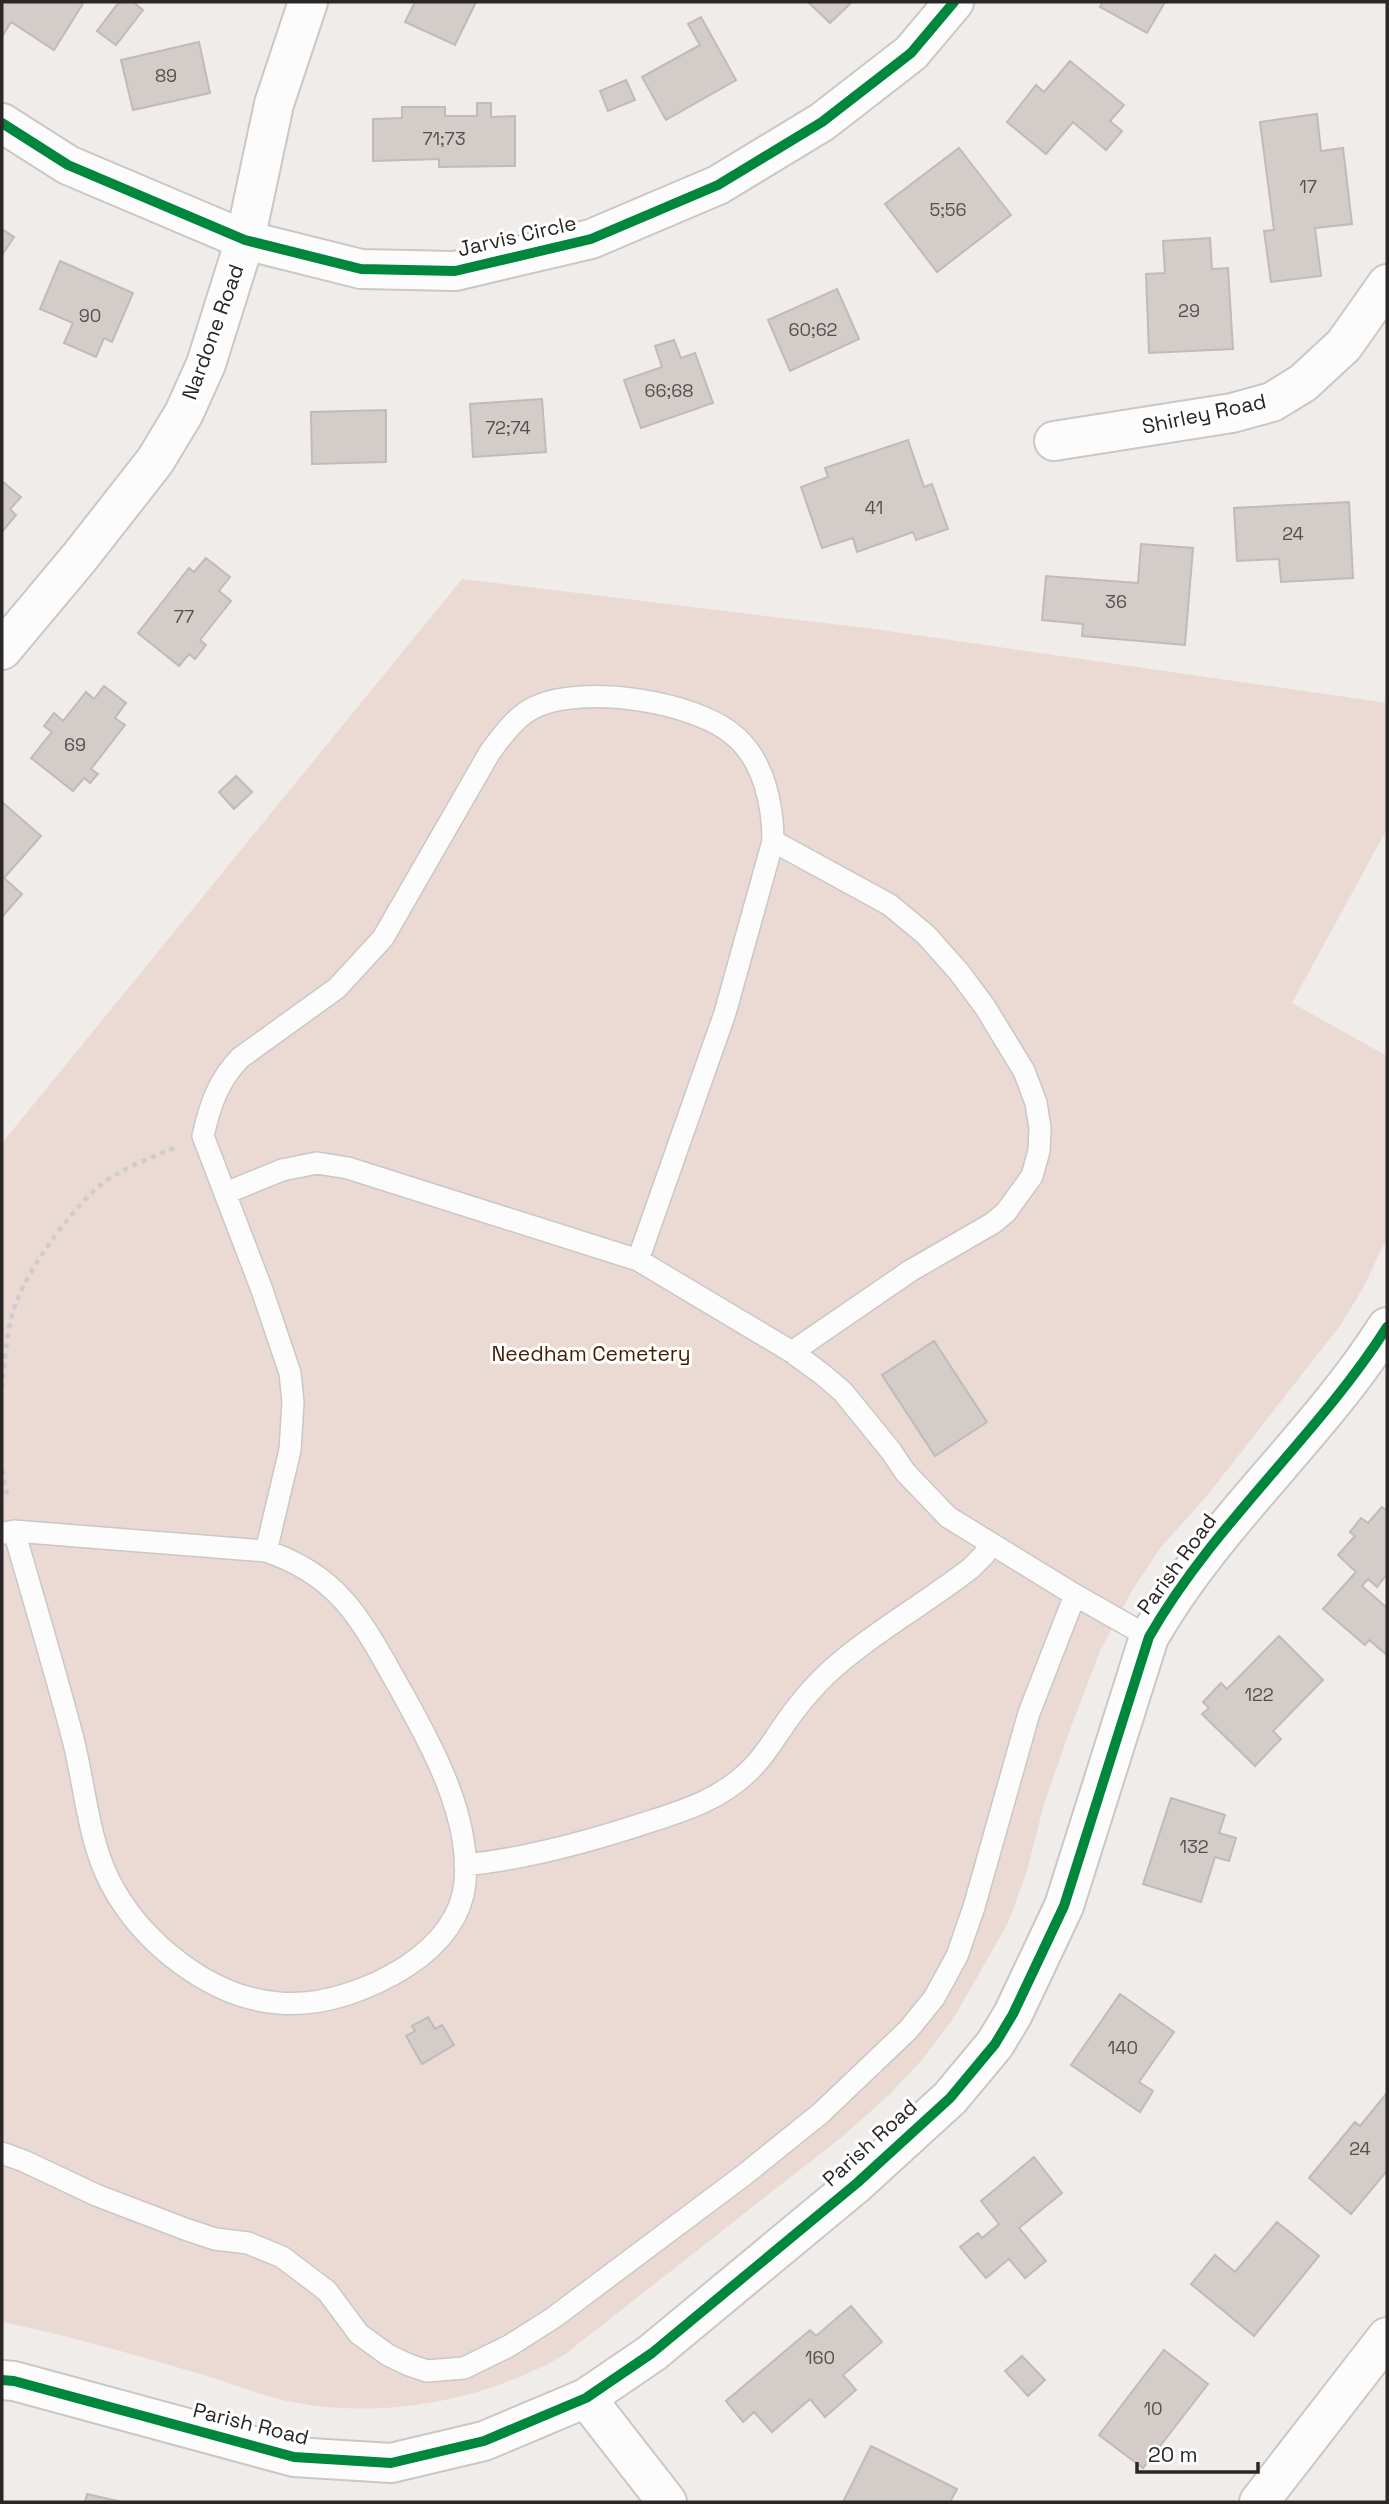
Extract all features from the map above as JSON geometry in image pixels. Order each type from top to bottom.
[{"type":"street","name":"Nardone Road","points":[[2,650],[155,461],[184,413],[206,364],[245,240],[274,104],[308,2]]},
{"type":"street","name":"Jarvis Circle","points":[[2,123],[68,165],[245,240],[361,269],[455,271],[592,239],[718,185],[822,122],[911,53],[954,2]]},
{"type":"street","name":"Shirley Road","points":[[1054,441],[1232,413],[1272,402],[1303,383],[1344,345],[1387,284]]},
{"type":"street","name":"Parish Road","points":[[2,2380],[294,2457],[391,2463],[484,2441],[586,2398],[652,2353],[857,2183],[950,2098],[995,2045],[1013,2014],[1064,1906],[1149,1637],[1188,1577],[1383,1349]]},
{"type":"street","points":[[1259,2502],[1387,2337]]},
{"type":"street","points":[[586,2398],[667,2502]]},
{"type":"lane","points":[[266,1551],[290,1450],[293,1402],[290,1373],[203,1136],[208,1110],[228,1071],[240,1058],[337,988],[383,937],[490,752],[508,730],[534,707],[557,699],[627,698],[672,706],[724,728],[743,745],[757,766],[772,811],[773,841],[725,1013],[638,1260]]},
{"type":"lane","points":[[773,841],[890,905],[926,934],[985,1007],[1024,1071],[1036,1103],[1040,1128],[1039,1151],[1032,1176],[1006,1212],[993,1223],[910,1271],[792,1352]]},
{"type":"lane","points":[[226,1194],[282,1170],[317,1163],[348,1168],[638,1260],[792,1352],[843,1392],[925,1495],[948,1517],[1074,1595],[1149,1637]]},
{"type":"lane","points":[[8,1533],[266,1551],[293,1560],[318,1576],[356,1613],[421,1726],[444,1778],[457,1814],[465,1865],[462,1900],[454,1919],[441,1938],[424,1954],[382,1981],[332,1999],[283,2004],[264,2002],[225,1989],[201,1976],[149,1935],[127,1910],[110,1881],[98,1850],[73,1740],[8,1533]]},
{"type":"lane","points":[[465,1865],[532,1856],[577,1845],[688,1810],[711,1799],[749,1772],[769,1750],[802,1700],[829,1673],[971,1568],[991,1544]]},
{"type":"lane","points":[[2,2153],[96,2195],[185,2229],[215,2239],[248,2242],[282,2257],[327,2291],[359,2334],[388,2355],[409,2365],[428,2371],[464,2368],[509,2346],[585,2294],[812,2121],[890,2049],[934,1998],[951,1970],[967,1929],[1028,1713],[1074,1595]]},
{"type":"path","points":[[2,1388],[11,1317],[35,1266],[67,1221],[96,1189],[123,1171],[203,1136]]},
{"type":"green space","name":"Needham Cemetery","points":[[462,579],[874,629],[1387,703],[1387,829],[1292,1003],[1387,1056],[1387,1238],[1362,1290],[1339,1327],[1206,1497],[1161,1547],[1133,1589],[1100,1651],[1071,1727],[1044,1804],[1027,1871],[1008,1923],[953,2019],[922,2060],[889,2095],[843,2136],[564,2355],[502,2384],[435,2402],[366,2409],[332,2407],[275,2398],[130,2354],[2,2322],[2,1143]]},
{"type":"building","points":[[2,2],[84,2],[54,50],[11,22],[2,37]]},
{"type":"building","points":[[119,2],[133,2],[143,10],[116,45],[97,31]]},
{"type":"building","points":[[415,2],[476,2],[455,45],[405,22]]},
{"type":"building","points":[[808,2],[852,2],[830,23]]},
{"type":"building","points":[[1103,2],[1165,2],[1147,33],[1100,7]]},
{"type":"building","points":[[701,17],[736,80],[666,120],[642,77],[700,45],[688,24]]},
{"type":"building","points":[[199,42],[210,93],[133,110],[121,60]]},
{"type":"building","points":[[1070,61],[1124,105],[1110,121],[1122,131],[1106,150],[1073,122],[1046,154],[1007,122],[1036,85],[1044,92]]},
{"type":"building","points":[[626,80],[635,100],[608,111],[600,91]]},
{"type":"building","points":[[477,103],[491,103],[491,117],[515,116],[515,166],[439,167],[439,159],[373,161],[373,119],[402,118],[402,107],[445,107],[445,116],[477,116]]},
{"type":"building","points":[[1317,114],[1321,151],[1343,148],[1352,224],[1315,228],[1321,276],[1271,282],[1264,231],[1274,230],[1260,122]]},
{"type":"building","points":[[959,148],[1011,215],[937,272],[885,204]]},
{"type":"building","points":[[2,229],[14,237],[2,255]]},
{"type":"building","points":[[1210,238],[1212,269],[1228,268],[1233,349],[1149,353],[1146,274],[1165,273],[1163,241]]},
{"type":"building","points":[[60,261],[133,293],[112,342],[104,338],[96,357],[64,343],[73,323],[40,309]]},
{"type":"building","points":[[837,289],[859,339],[790,371],[768,320]]},
{"type":"building","points":[[674,340],[681,358],[695,353],[713,403],[641,428],[624,380],[662,367],[655,346]]},
{"type":"building","points":[[542,399],[546,452],[473,457],[470,404]]},
{"type":"building","points":[[386,410],[386,462],[312,464],[311,412]]},
{"type":"building","points":[[908,440],[924,487],[932,484],[948,529],[916,540],[913,532],[857,552],[853,538],[822,548],[801,487],[828,477],[825,468]]},
{"type":"building","points":[[2,481],[21,497],[10,509],[16,515],[2,532]]},
{"type":"building","points":[[1349,502],[1353,578],[1281,582],[1279,559],[1237,561],[1234,508]]},
{"type":"building","points":[[1141,544],[1193,548],[1185,645],[1082,636],[1083,624],[1042,620],[1046,576],[1138,583]]},
{"type":"building","points":[[206,558],[230,577],[219,591],[231,601],[200,640],[206,645],[195,659],[189,654],[179,666],[138,633],[189,568],[194,572]]},
{"type":"building","points":[[104,686],[126,703],[115,718],[125,725],[91,769],[98,774],[90,783],[84,778],[73,791],[31,758],[52,732],[44,726],[54,713],[63,721],[86,692],[94,699]]},
{"type":"building","points":[[236,776],[252,792],[234,809],[219,792]]},
{"type":"building","points":[[2,802],[41,836],[4,878],[22,894],[2,917]]},
{"type":"building","points":[[934,1341],[987,1422],[935,1456],[882,1375]]},
{"type":"building","points":[[1382,1507],[1387,1511],[1387,1574],[1377,1587],[1368,1579],[1362,1586],[1387,1608],[1387,1655],[1369,1640],[1365,1645],[1323,1609],[1356,1572],[1338,1555],[1355,1536],[1350,1532],[1361,1518],[1368,1523]]},
{"type":"building","points":[[1279,1636],[1323,1680],[1273,1731],[1281,1739],[1255,1766],[1202,1714],[1209,1708],[1203,1702],[1221,1683],[1227,1689]]},
{"type":"building","points":[[1171,1798],[1225,1815],[1219,1833],[1236,1838],[1229,1861],[1215,1857],[1201,1902],[1143,1884]]},
{"type":"building","points":[[1120,1994],[1174,2032],[1139,2082],[1153,2091],[1140,2112],[1071,2065]]},
{"type":"building","points":[[428,2017],[435,2029],[442,2025],[454,2045],[422,2064],[406,2036],[415,2031],[412,2026]]},
{"type":"building","points":[[1386,2094],[1387,2171],[1351,2214],[1309,2178],[1355,2122],[1360,2126]]},
{"type":"building","points":[[1034,2157],[1062,2193],[1019,2228],[1046,2261],[1025,2278],[1009,2259],[986,2278],[960,2247],[978,2233],[982,2238],[999,2224],[981,2201]]},
{"type":"building","points":[[1277,2222],[1319,2256],[1254,2336],[1191,2284],[1215,2255],[1235,2272]]},
{"type":"building","points":[[851,2306],[882,2342],[843,2375],[856,2390],[825,2417],[810,2399],[772,2432],[754,2412],[743,2422],[726,2401],[810,2330],[816,2336]]},
{"type":"building","points":[[1164,2350],[1208,2384],[1143,2468],[1099,2435]]},
{"type":"building","points":[[1022,2356],[1045,2380],[1028,2396],[1005,2371]]},
{"type":"building","points":[[871,2446],[957,2489],[950,2502],[843,2502]]},
{"type":"building","points":[[87,2494],[122,2502],[85,2502]]},
{"type":"cycle path","points":[[2,123],[68,165],[245,240],[361,269],[455,271],[591,239],[718,185],[822,122],[911,53],[954,2]]},
{"type":"cycle path","points":[[2,2380],[294,2457],[391,2463],[484,2441],[586,2398],[652,2353],[857,2183],[950,2098],[995,2044],[1013,2014],[1064,1906],[1149,1637],[1204,1556],[1330,1405],[1387,1327]]}]
